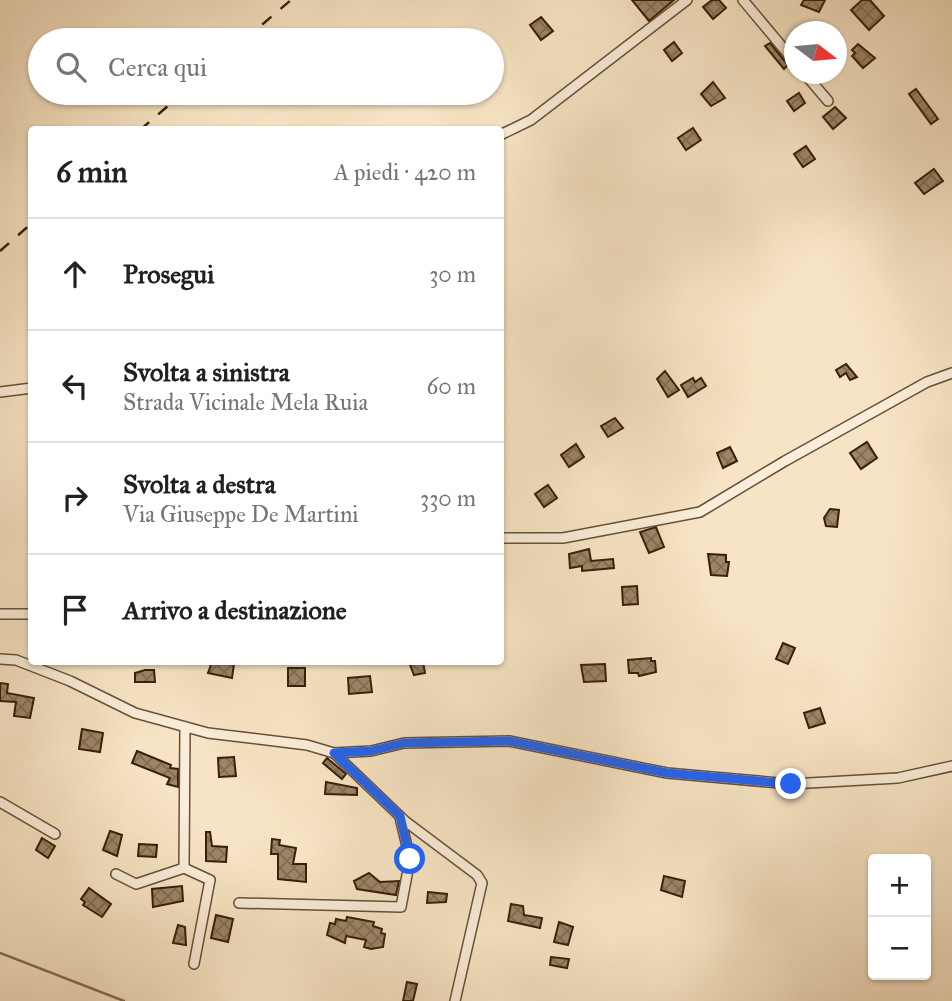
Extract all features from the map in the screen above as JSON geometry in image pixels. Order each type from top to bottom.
[{"type":"street","points":[[504,133],[531,120],[687,0]]},
{"type":"street","points":[[743,0],[784,49]]},
{"type":"street","points":[[814,84],[828,101]]},
{"type":"street","points":[[504,538],[564,538],[700,512],[927,382],[952,373]]},
{"type":"street","points":[[0,392],[28,388]]},
{"type":"street","points":[[0,614],[28,614]]},
{"type":"street","points":[[0,659],[16,660],[28,665]]},
{"type":"street","points":[[29,665],[70,681],[135,713],[208,733],[307,745],[334,753],[371,751],[404,743],[509,741],[667,773],[791,784],[898,778],[952,766]]},
{"type":"street","points":[[184,868],[185,727]]},
{"type":"street","points":[[334,753],[400,816],[477,875],[482,883],[455,1001]]},
{"type":"street","points":[[0,803],[55,834]]},
{"type":"street","points":[[239,903],[401,907],[410,859],[400,816]]},
{"type":"street","points":[[117,874],[136,884],[184,868],[210,880],[194,964]]},
{"type":"building","points":[[632,0],[674,0],[649,21]]},
{"type":"building","points":[[712,0],[719,0],[726,8],[713,19],[703,7]]},
{"type":"building","points":[[804,0],[825,0],[819,12],[801,5]]},
{"type":"building","points":[[862,0],[870,0],[884,16],[869,30],[851,10]]},
{"type":"building","points":[[541,17],[553,31],[541,40],[530,25]]},
{"type":"building","points":[[674,42],[682,53],[672,61],[664,50]]},
{"type":"building","points":[[770,43],[784,60],[784,69],[765,46]]},
{"type":"building","points":[[858,44],[875,58],[863,68],[852,56],[855,53],[852,50]]},
{"type":"building","points":[[713,82],[725,98],[711,106],[701,94]]},
{"type":"building","points":[[916,89],[938,119],[931,124],[909,94]]},
{"type":"building","points":[[799,93],[805,103],[794,111],[787,101]]},
{"type":"building","points":[[835,107],[846,118],[833,129],[823,117]]},
{"type":"building","points":[[693,128],[701,140],[686,150],[678,138]]},
{"type":"building","points":[[806,146],[815,159],[803,167],[794,154]]},
{"type":"building","points":[[934,169],[943,181],[924,194],[915,183]]},
{"type":"building","points":[[846,364],[857,377],[850,380],[846,373],[840,377],[836,370]]},
{"type":"building","points":[[665,371],[679,390],[668,397],[657,379]]},
{"type":"building","points":[[693,378],[695,382],[701,378],[706,386],[688,397],[681,385]]},
{"type":"building","points":[[615,418],[623,428],[608,437],[601,426]]},
{"type":"building","points":[[867,442],[877,458],[861,469],[850,453]]},
{"type":"building","points":[[576,444],[584,457],[569,467],[561,455]]},
{"type":"building","points":[[730,447],[737,461],[723,468],[717,453]]},
{"type":"building","points":[[548,485],[557,498],[544,507],[535,494]]},
{"type":"building","points":[[830,509],[839,510],[837,527],[826,526],[824,518]]},
{"type":"building","points":[[656,527],[664,547],[649,553],[640,532]]},
{"type":"building","points":[[589,549],[591,561],[613,559],[614,568],[582,571],[582,566],[570,568],[569,554]]},
{"type":"building","points":[[708,554],[726,555],[726,562],[729,562],[727,576],[711,575]]},
{"type":"building","points":[[637,586],[638,604],[623,605],[622,587]]},
{"type":"building","points":[[783,643],[795,648],[788,664],[776,659]]},
{"type":"building","points":[[651,658],[651,661],[655,661],[656,672],[639,676],[638,673],[629,673],[628,660]]},
{"type":"building","points":[[605,664],[606,681],[584,682],[581,665]]},
{"type":"building","points":[[211,665],[234,665],[232,678],[208,673]]},
{"type":"building","points":[[410,665],[424,665],[425,673],[414,675]]},
{"type":"building","points":[[288,668],[305,668],[305,686],[288,686]]},
{"type":"building","points":[[154,670],[155,682],[135,682],[135,673]]},
{"type":"building","points":[[370,676],[372,692],[349,694],[348,678]]},
{"type":"building","points":[[0,683],[8,684],[7,693],[34,698],[30,718],[14,716],[16,702],[0,701]]},
{"type":"building","points":[[820,708],[825,723],[809,728],[804,713]]},
{"type":"building","points":[[82,729],[103,733],[100,752],[79,749]]},
{"type":"building","points":[[137,751],[171,765],[170,768],[178,769],[178,787],[167,784],[170,778],[132,763]]},
{"type":"building","points":[[234,757],[236,776],[219,777],[218,758]]},
{"type":"building","points":[[327,758],[346,774],[342,779],[323,763]]},
{"type":"building","points":[[326,782],[357,788],[357,795],[325,794]]},
{"type":"building","points":[[110,831],[122,835],[117,856],[103,850]]},
{"type":"building","points":[[206,832],[210,832],[212,846],[227,847],[226,862],[206,861]]},
{"type":"building","points":[[42,838],[55,846],[48,858],[36,850]]},
{"type":"building","points":[[272,839],[280,840],[279,845],[296,848],[293,864],[306,864],[306,882],[278,879],[278,854],[271,854]]},
{"type":"building","points":[[139,844],[157,845],[156,857],[138,856]]},
{"type":"building","points":[[369,873],[380,882],[399,881],[396,895],[357,889],[354,881]]},
{"type":"building","points":[[664,876],[685,881],[682,897],[661,890]]},
{"type":"building","points":[[182,886],[183,901],[153,907],[152,889]]},
{"type":"building","points":[[89,888],[111,904],[102,917],[83,905],[85,902],[81,899]]},
{"type":"building","points":[[428,892],[447,894],[446,902],[427,903]]},
{"type":"building","points":[[511,904],[523,906],[524,915],[542,918],[540,928],[508,921]]},
{"type":"building","points":[[216,915],[233,919],[228,942],[211,938]]},
{"type":"building","points":[[347,917],[374,922],[373,926],[382,929],[381,933],[385,934],[383,947],[371,949],[364,947],[366,940],[346,936],[345,943],[327,935],[330,923],[335,924],[336,919],[346,921]]},
{"type":"building","points":[[559,922],[573,927],[568,945],[554,942]]},
{"type":"building","points":[[178,925],[185,927],[186,945],[173,943]]},
{"type":"building","points":[[551,957],[569,959],[567,968],[550,965]]},
{"type":"building","points":[[407,982],[417,984],[413,1001],[403,1001]]},
{"type":"waterway","points":[[0,953],[124,1001]]},
{"type":"railway","points":[[258,28],[291,0]]},
{"type":"railway","points":[[145,126],[169,105]]},
{"type":"railway","points":[[0,251],[28,226]]},
{"type":"route","points":[[410,859],[400,816],[334,753],[371,751],[404,743],[509,741],[610,759],[667,773],[791,784]]}]
